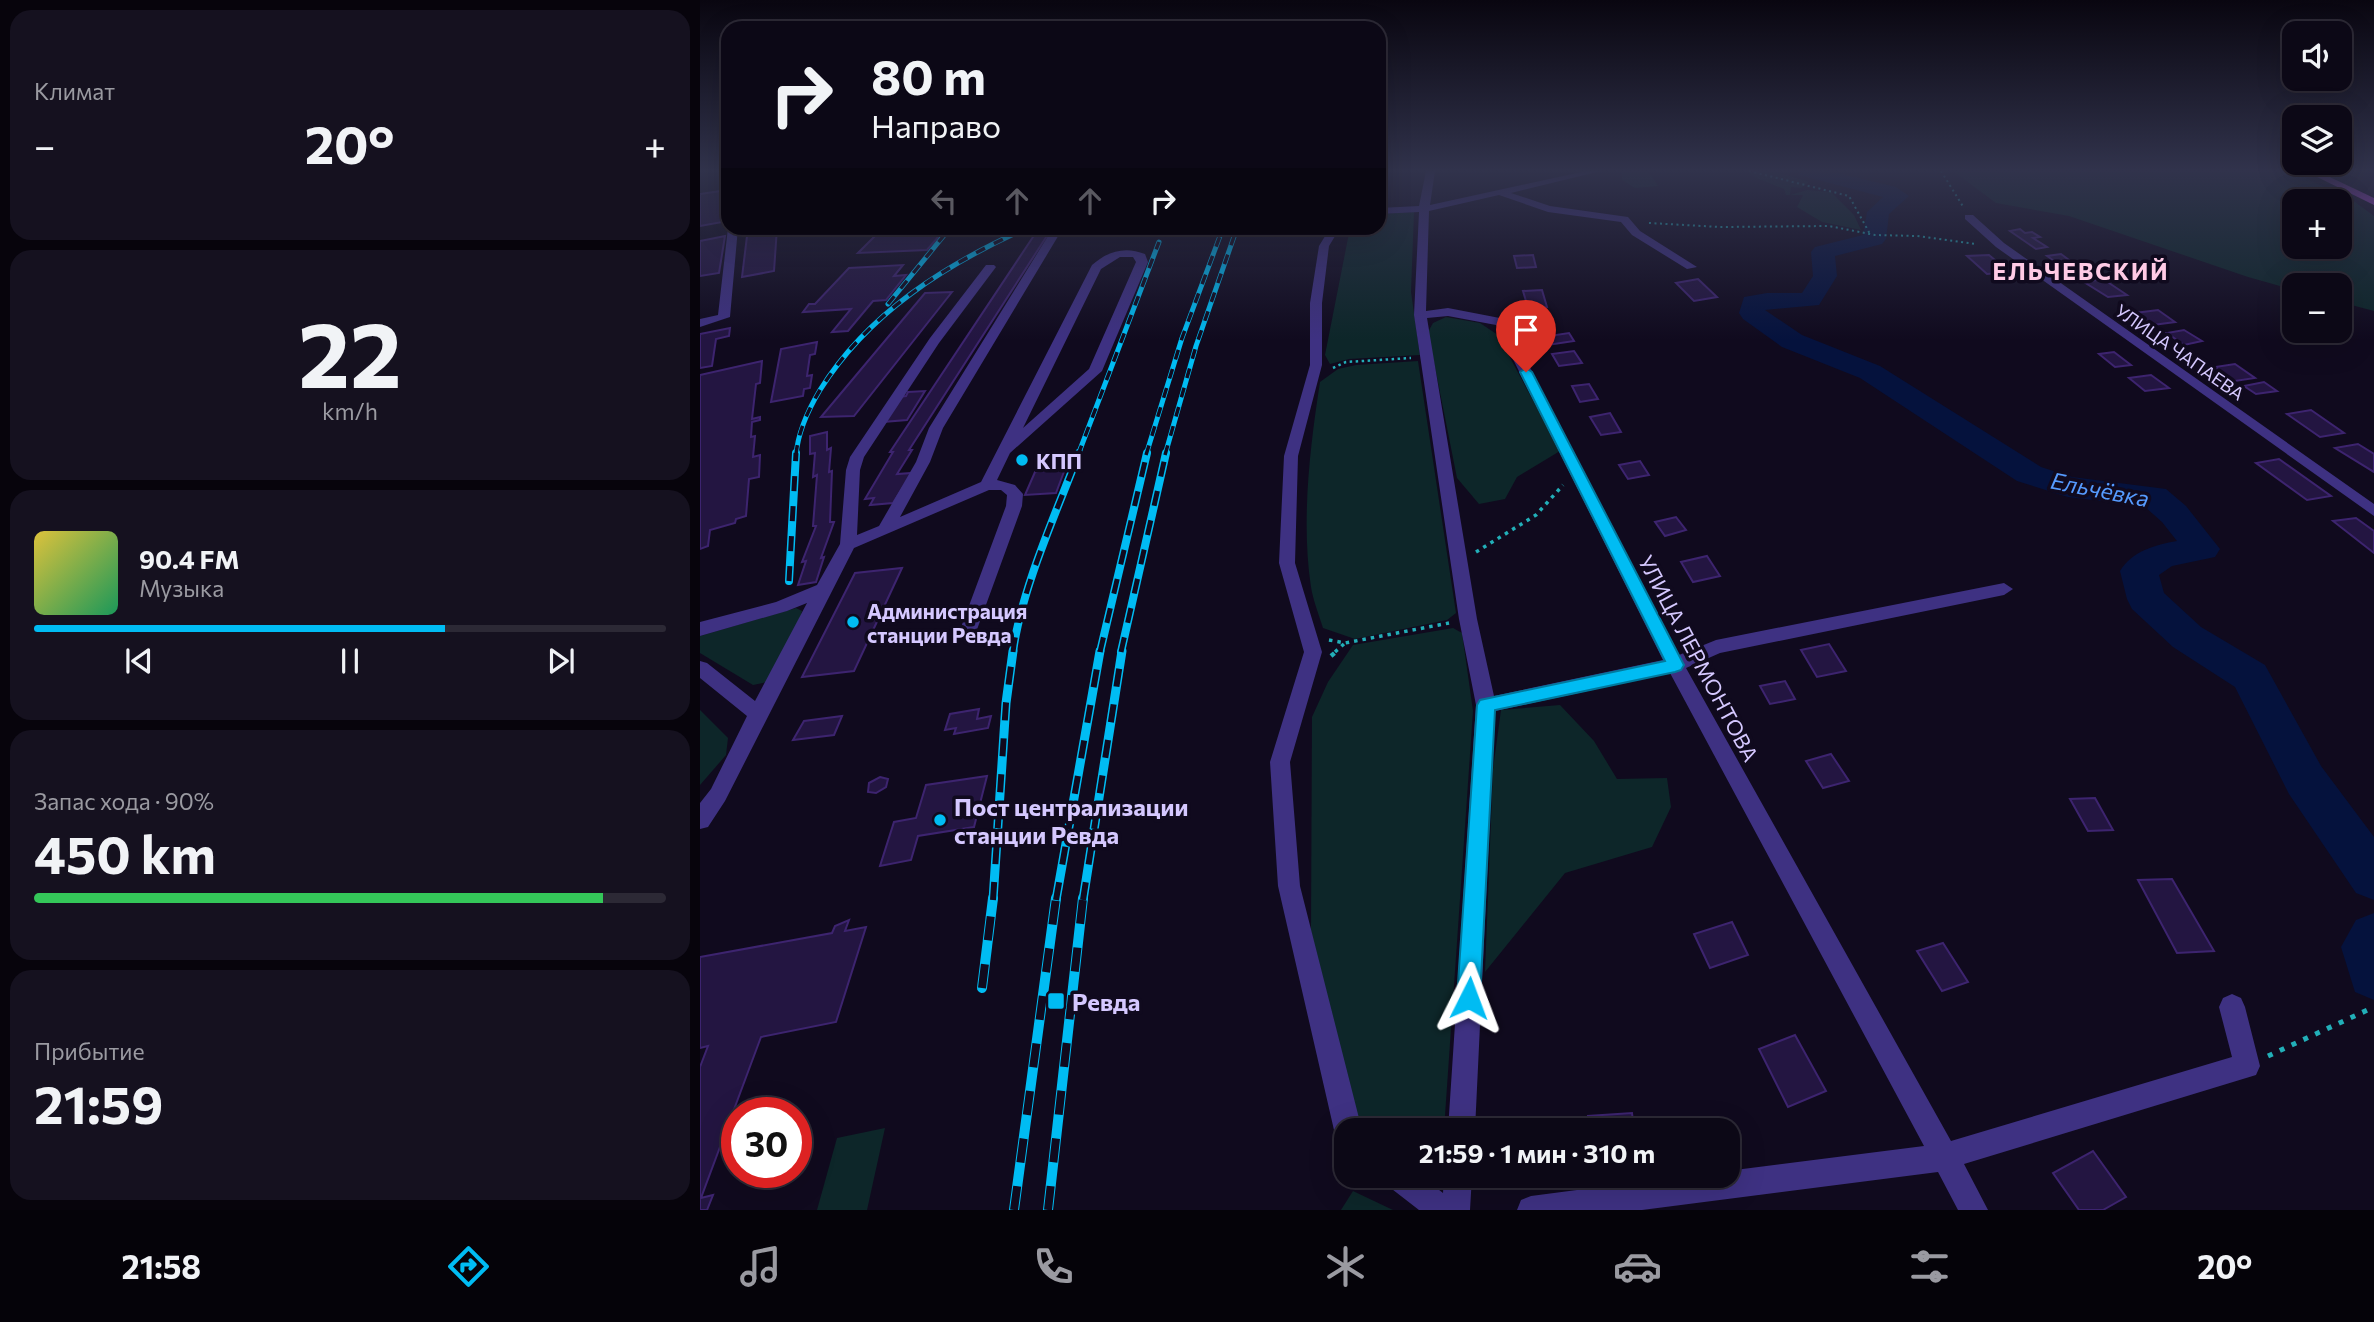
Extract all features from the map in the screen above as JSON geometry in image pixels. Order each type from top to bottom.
[{"type":"street","points":[[1423,227],[1420,315],[1468,619],[1486,705],[1462,1118]]},
{"type":"street","points":[[1631,227],[1691,267]]},
{"type":"street","name":"УЛИЦА ЧАПАЕВА","points":[[1981,227],[2000,244],[2374,511]]},
{"type":"street","points":[[700,323],[724,317],[732,235]]},
{"type":"street","points":[[885,530],[923,462],[936,428],[1054,235]]},
{"type":"street","points":[[1331,235],[1324,246],[1316,303],[1316,365],[1291,456],[1287,563],[1312,652],[1280,762],[1289,886],[1345,1118]]},
{"type":"street","points":[[987,485],[1096,267],[1118,254],[1134,253],[1141,256],[1142,262],[1095,371],[1006,450]]},
{"type":"street","points":[[700,820],[718,795],[848,544],[853,470],[857,457],[934,341],[990,267]]},
{"type":"street","name":"УЛИЦА ЛЕРМОНТОВА","points":[[1420,315],[1448,312],[1501,322],[1675,665],[1974,1210]]},
{"type":"street","points":[[848,544],[987,485],[1011,488],[1015,495],[1014,506],[969,630]]},
{"type":"street","points":[[700,629],[771,611],[823,589]]},
{"type":"street","points":[[1486,705],[1675,665],[1716,647],[2004,589]]},
{"type":"street","points":[[700,668],[758,714]]},
{"type":"street","points":[[1531,1210],[1943,1157],[2247,1066],[2232,1007]]},
{"type":"street","points":[[1414,1188],[1443,1210]]},
{"type":"street","points":[[1456,1210],[1457,1188]]},
{"type":"path","points":[[1837,227],[1870,234],[2000,244]]},
{"type":"path","points":[[1866,227],[1870,234]]},
{"type":"path","points":[[1313,377],[1346,362],[1427,357]]},
{"type":"path","points":[[1459,563],[1536,515],[1576,471]]},
{"type":"path","points":[[1308,636],[1345,643],[1468,619]]},
{"type":"path","points":[[2247,1066],[2374,1007]]},
{"type":"green space","points":[[1386,227],[1413,227],[1411,292],[1420,355],[1349,359],[1330,364],[1325,355],[1349,235],[1386,235]]},
{"type":"green space","points":[[2103,227],[2282,227],[2282,259],[2352,259],[2352,227],[2374,227],[2374,311],[2352,305],[2352,273],[2282,273],[2282,287]]},
{"type":"green space","points":[[1446,317],[1480,323],[1498,335],[1560,451],[1517,477],[1505,499],[1479,504],[1457,478],[1428,332],[1433,323]]},
{"type":"green space","points":[[1418,361],[1456,613],[1447,620],[1355,639],[1323,628],[1311,587],[1307,510],[1310,458],[1320,382],[1338,369],[1356,365]]},
{"type":"green space","points":[[796,608],[802,611],[801,615],[767,682],[753,685],[700,653],[700,636]]},
{"type":"green space","points":[[1453,628],[1462,633],[1473,711],[1445,1118],[1355,1118],[1311,931],[1312,717],[1328,682],[1353,645]]},
{"type":"green space","points":[[1560,705],[1594,741],[1617,779],[1667,778],[1671,807],[1652,847],[1565,873],[1485,972],[1493,769],[1501,710]]},
{"type":"green space","points":[[700,710],[728,738],[726,755],[700,785]]},
{"type":"green space","points":[[885,1128],[867,1210],[817,1210],[837,1138]]},
{"type":"green space","points":[[1353,1191],[1393,1210],[1341,1210]]},
{"type":"building","points":[[2020,229],[2040,237],[2033,238],[2047,247],[2036,249],[2010,231]]},
{"type":"building","points":[[747,235],[777,235],[774,271],[742,277]]},
{"type":"building","points":[[876,235],[940,235],[927,250],[858,253]]},
{"type":"building","points":[[1034,235],[1047,235],[909,450],[912,450],[897,474],[912,473],[893,503],[870,505],[874,498],[865,499],[893,452],[890,452]]},
{"type":"building","points":[[725,236],[719,273],[700,276],[700,241]]},
{"type":"building","points":[[2061,254],[2093,272],[2073,274],[2047,256]]},
{"type":"building","points":[[1533,255],[1536,267],[1517,268],[1514,256]]},
{"type":"building","points":[[1989,255],[2009,272],[1987,274],[1967,256]]},
{"type":"building","points":[[903,265],[894,276],[906,275],[886,300],[873,301],[848,331],[832,332],[851,309],[803,312],[809,304],[815,304],[849,268]]},
{"type":"building","points":[[1698,279],[1717,297],[1694,301],[1676,283]]},
{"type":"building","points":[[2103,279],[2127,295],[2108,297],[2084,282]]},
{"type":"building","points":[[1542,290],[1547,307],[1528,308],[1523,291]]},
{"type":"building","points":[[952,292],[854,416],[821,417],[925,293]]},
{"type":"building","points":[[2158,310],[2175,322],[2153,325],[2135,313]]},
{"type":"building","points":[[730,328],[729,336],[716,339],[712,366],[700,368],[700,334]]},
{"type":"building","points":[[2184,330],[2202,341],[2184,345],[2167,333]]},
{"type":"building","points":[[1569,333],[1574,341],[1541,346],[1536,338]]},
{"type":"building","points":[[817,342],[815,354],[810,355],[807,376],[812,375],[810,388],[804,389],[803,396],[771,402],[781,349]]},
{"type":"building","points":[[1574,351],[1582,363],[1559,366],[1552,354]]},
{"type":"building","points":[[2114,352],[2131,365],[2115,367],[2099,354]]},
{"type":"building","points":[[762,361],[752,419],[760,417],[760,420],[752,422],[751,437],[755,436],[753,457],[760,455],[759,477],[749,479],[746,516],[736,519],[735,523],[710,530],[708,546],[700,549],[700,375]]},
{"type":"building","points":[[2235,364],[2255,378],[2235,381],[2215,367]]},
{"type":"building","points":[[2151,375],[2169,388],[2145,391],[2129,378]]},
{"type":"building","points":[[2264,382],[2277,391],[2256,394],[2244,386]]},
{"type":"building","points":[[1589,384],[1598,399],[1580,402],[1572,386]]},
{"type":"building","points":[[925,391],[907,420],[882,422],[898,397],[906,396],[908,392]]},
{"type":"building","points":[[2311,410],[2344,433],[2320,437],[2287,414]]},
{"type":"building","points":[[1610,413],[1621,432],[1601,435],[1590,417]]},
{"type":"building","points":[[827,432],[827,450],[831,448],[829,472],[832,471],[830,522],[834,522],[821,558],[824,557],[816,582],[798,585],[806,561],[802,562],[816,526],[813,526],[817,475],[813,477],[815,453],[810,454],[810,436]]},
{"type":"building","points":[[2358,444],[2374,454],[2374,472],[2335,448]]},
{"type":"building","points":[[2279,459],[2331,496],[2307,500],[2256,463]]},
{"type":"building","points":[[1640,461],[1649,475],[1628,479],[1619,465]]},
{"type":"building","points":[[1065,469],[1056,493],[1025,495],[1035,472]]},
{"type":"building","points":[[1676,517],[1686,530],[1665,536],[1655,522]]},
{"type":"building","points":[[2356,518],[2374,531],[2374,553],[2333,521]]},
{"type":"building","points":[[1707,556],[1720,576],[1693,582],[1681,562]]},
{"type":"building","name":"Администрация станции Ревда","points":[[902,568],[854,671],[802,677],[855,573]]},
{"type":"building","points":[[1829,644],[1846,671],[1817,677],[1801,650]]},
{"type":"building","points":[[1785,681],[1795,699],[1770,704],[1760,686]]},
{"type":"building","points":[[979,709],[977,719],[991,716],[988,728],[954,734],[956,728],[945,730],[950,714]]},
{"type":"building","points":[[842,716],[834,735],[793,740],[804,721]]},
{"type":"building","points":[[1831,754],[1849,781],[1823,788],[1806,761]]},
{"type":"building","name":"Пост централизации станции Ревда","points":[[987,776],[974,827],[918,836],[911,860],[880,866],[894,822],[916,818],[926,785]]},
{"type":"building","points":[[880,777],[888,779],[886,787],[876,793],[868,792],[869,783]]},
{"type":"building","points":[[2095,798],[2113,830],[2088,831],[2070,799]]},
{"type":"building","points":[[2172,879],[2214,951],[2177,953],[2138,880]]},
{"type":"building","points":[[849,920],[845,931],[866,927],[836,1022],[761,1037],[739,1097],[721,1097],[721,1144],[701,1198],[713,1195],[707,1210],[700,1210],[700,1067],[708,1046],[700,1048],[700,957],[832,933],[835,926]]},
{"type":"building","points":[[1732,922],[1748,955],[1710,968],[1694,934]]},
{"type":"building","points":[[1943,943],[1968,982],[1942,991],[1917,951]]},
{"type":"building","points":[[1795,1035],[1826,1091],[1788,1107],[1759,1049]]},
{"type":"building","points":[[1632,1113],[1633,1118],[1588,1118]]},
{"type":"building","points":[[2093,1151],[2126,1197],[2103,1210],[2079,1210],[2053,1173]]},
{"type":"waterway","name":"Ельчёвка","points":[[1876,227],[1874,239],[1823,252],[1825,276],[1810,300],[1760,301],[1753,303],[1752,313],[1792,341],[1870,372],[2029,474],[2068,487],[2154,497],[2174,514],[2202,549],[2162,556],[2139,571],[2146,599],[2187,637],[2250,676],[2305,780],[2374,877]]},
{"type":"waterway","name":"Ельчёвка","points":[[2374,938],[2367,947],[2374,973]]},
{"type":"railway","points":[[888,304],[944,235]]},
{"type":"railway","points":[[796,455],[801,430],[820,390],[839,362],[861,337],[885,314],[939,275],[1012,235]]},
{"type":"railway","points":[[1146,455],[1182,338],[1220,235]]},
{"type":"railway","points":[[1165,455],[1196,346],[1235,235]]},
{"type":"railway","points":[[1078,455],[1159,242]]},
{"type":"railway","points":[[789,581],[796,453]]},
{"type":"railway","points":[[1013,652],[1031,578],[1079,453]]},
{"type":"railway","points":[[1100,652],[1147,453]]},
{"type":"railway","points":[[1121,652],[1166,453]]},
{"type":"railway","points":[[993,900],[1006,703],[1013,651]]},
{"type":"railway","points":[[1056,900],[1100,651]]},
{"type":"railway","points":[[1083,900],[1122,651]]},
{"type":"railway","points":[[982,988],[993,898]]},
{"type":"railway","points":[[1014,1210],[1056,898]]},
{"type":"railway","points":[[1048,1210],[1083,898]]},
{"type":"place","name":"КПП","points":[[1022,460]]},
{"type":"place","name":"Администрация станции Ревда","points":[[853,622]]},
{"type":"place","name":"Пост централизации станции Ревда","points":[[940,820]]},
{"type":"place","name":"Ревда","points":[[1056,1001]]},
{"type":"district","name":"ЕЛЬЧЕВСКИЙ","points":[[2081,271]]},
{"type":"route","points":[[1469,998],[1486,705],[1675,665],[1526,372]]}]
